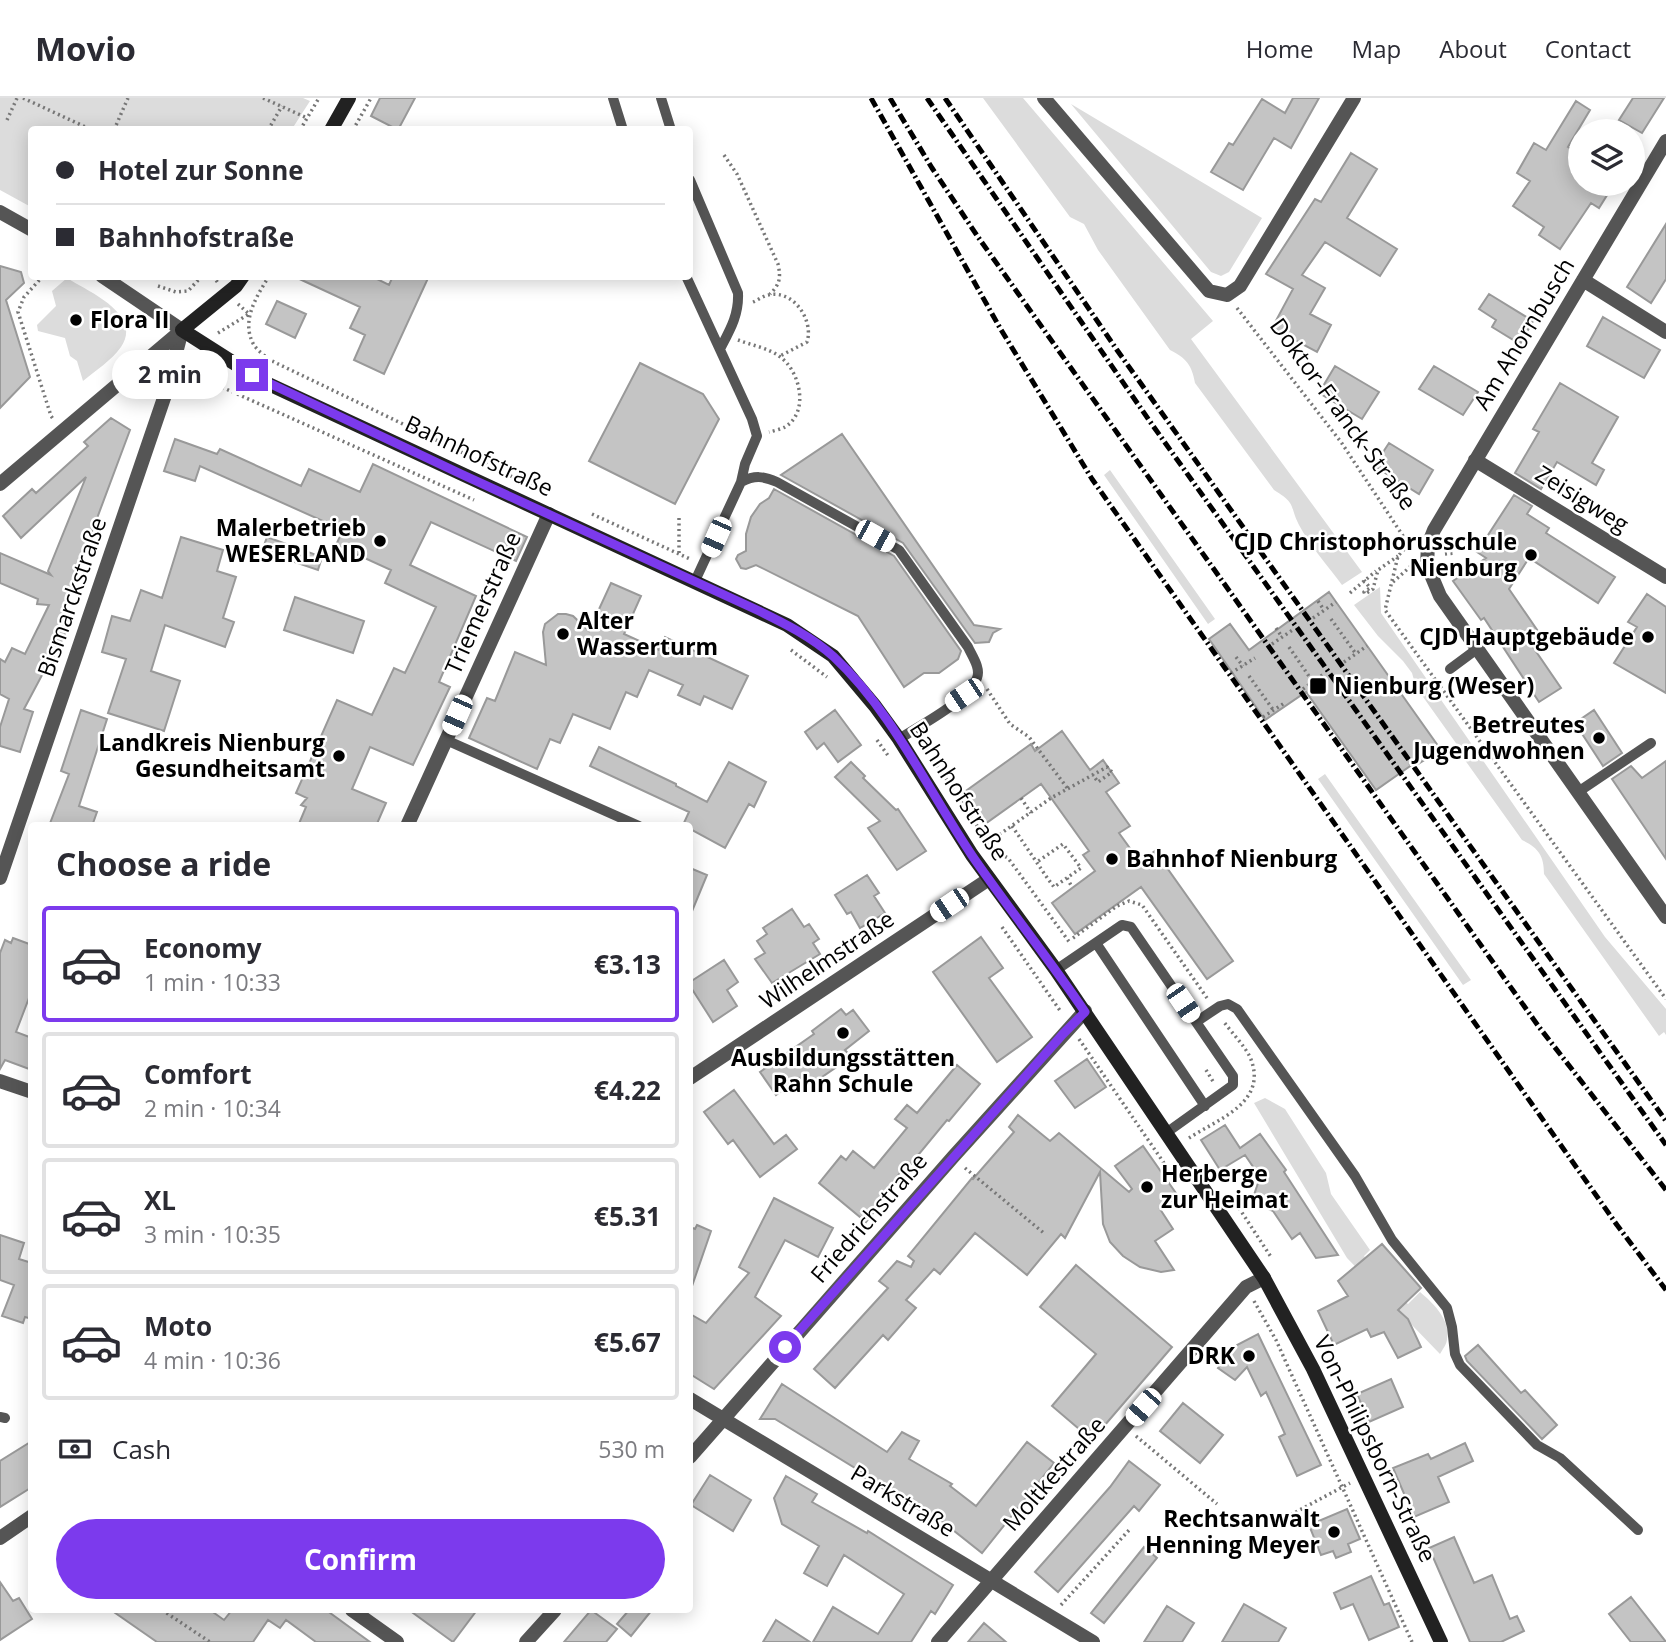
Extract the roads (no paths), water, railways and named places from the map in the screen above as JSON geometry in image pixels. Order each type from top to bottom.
[{"type":"main road","points":[[333,126],[349,98]]},
{"type":"main road","points":[[182,330],[240,280]]},
{"type":"main road","name":"Bahnhofstraße","points":[[182,330],[262,381],[788,625],[833,656],[855,680],[899,739],[972,855],[1085,1012],[1264,1278]]},
{"type":"main road","name":"Von-Philipsborn-Straße","points":[[1264,1278],[1313,1368],[1441,1642]]},
{"type":"street","points":[[1044,98],[1209,291],[1227,295],[1240,286],[1354,98]]},
{"type":"street","name":"Am Ahornbusch","points":[[1477,649],[1430,578],[1426,553],[1434,530],[1666,141]]},
{"type":"street","points":[[0,212],[28,228]]},
{"type":"street","points":[[0,484],[182,330],[108,280]]},
{"type":"street","points":[[1583,280],[1666,332]]},
{"type":"street","name":"Bismarckstraße","points":[[0,878],[165,395],[182,330]]},
{"type":"street","name":"Zeisigweg","points":[[1475,460],[1666,577]]},
{"type":"street","name":"Triemerstraße","points":[[409,822],[549,514]]},
{"type":"street","points":[[1477,649],[1577,792],[1661,900],[1666,917]]},
{"type":"street","name":"Wilhelmstraße","points":[[693,1076],[989,879]]},
{"type":"street","name":"Friedrichstraße","points":[[693,1453],[953,1157],[1085,1012]]},
{"type":"street","points":[[0,1081],[28,1091]]},
{"type":"street","name":"Moltkestraße","points":[[938,1642],[1246,1287],[1264,1278]]},
{"type":"street","name":"Parkstraße","points":[[693,1401],[1093,1642]]},
{"type":"street","points":[[0,1538],[28,1519]]},
{"type":"street","points":[[356,1613],[397,1642]]},
{"type":"street","points":[[526,1642],[552,1613]]},
{"type":"lane","points":[[614,98],[622,126]]},
{"type":"lane","points":[[661,98],[670,126]]},
{"type":"lane","points":[[693,187],[738,293],[737,311],[720,349]]},
{"type":"lane","points":[[688,280],[752,419],[757,436],[745,464],[741,482],[695,581]]},
{"type":"lane","points":[[741,482],[752,476],[777,482],[899,550],[968,647],[977,664],[978,677],[964,695],[899,739]]},
{"type":"lane","points":[[1450,669],[1477,649]]},
{"type":"lane","points":[[446,740],[630,822]]},
{"type":"lane","points":[[1577,792],[1651,743]]},
{"type":"lane","points":[[1056,970],[1122,925],[1131,927],[1233,1076],[1233,1085],[1166,1133]]},
{"type":"lane","points":[[1096,943],[1205,1106]]},
{"type":"lane","points":[[1196,1023],[1224,1005],[1233,1005],[1237,1009],[1355,1175],[1392,1240],[1447,1308],[1455,1354],[1460,1365],[1537,1445],[1560,1458],[1638,1530]]},
{"type":"railway","points":[[871,98],[1000,328],[1092,479],[1617,1225],[1666,1290]]},
{"type":"railway","points":[[890,98],[978,237],[1539,1027],[1666,1190]]},
{"type":"railway","points":[[927,98],[1151,423],[1666,1145]]},
{"type":"railway","points":[[945,98],[1117,350],[1666,1121]]},
{"type":"place","name":"Flora II","points":[[76,320]]},
{"type":"place","name":"Malerbetrieb WESERLAND","points":[[380,541]]},
{"type":"place","name":"CJD Christophorusschule Nienburg","points":[[1531,555]]},
{"type":"place","name":"Alter Wasserturm","points":[[563,634]]},
{"type":"place","name":"CJD Hauptgebäude","points":[[1648,637]]},
{"type":"place","name":"Nienburg (Weser)","points":[[1318,686]]},
{"type":"place","name":"Betreutes Jugendwohnen","points":[[1599,738]]},
{"type":"place","name":"Landkreis Nienburg Gesundheitsamt","points":[[339,756]]},
{"type":"place","name":"Bahnhof Nienburg","points":[[1112,859]]},
{"type":"place","name":"Ausbildungsstätten Rahn Schule","points":[[843,1033]]},
{"type":"place","name":"Herberge zur Heimat","points":[[1147,1187]]},
{"type":"place","name":"DRK","points":[[1249,1356]]},
{"type":"place","name":"Rechtsanwalt Henning Meyer","points":[[1334,1532]]}]
